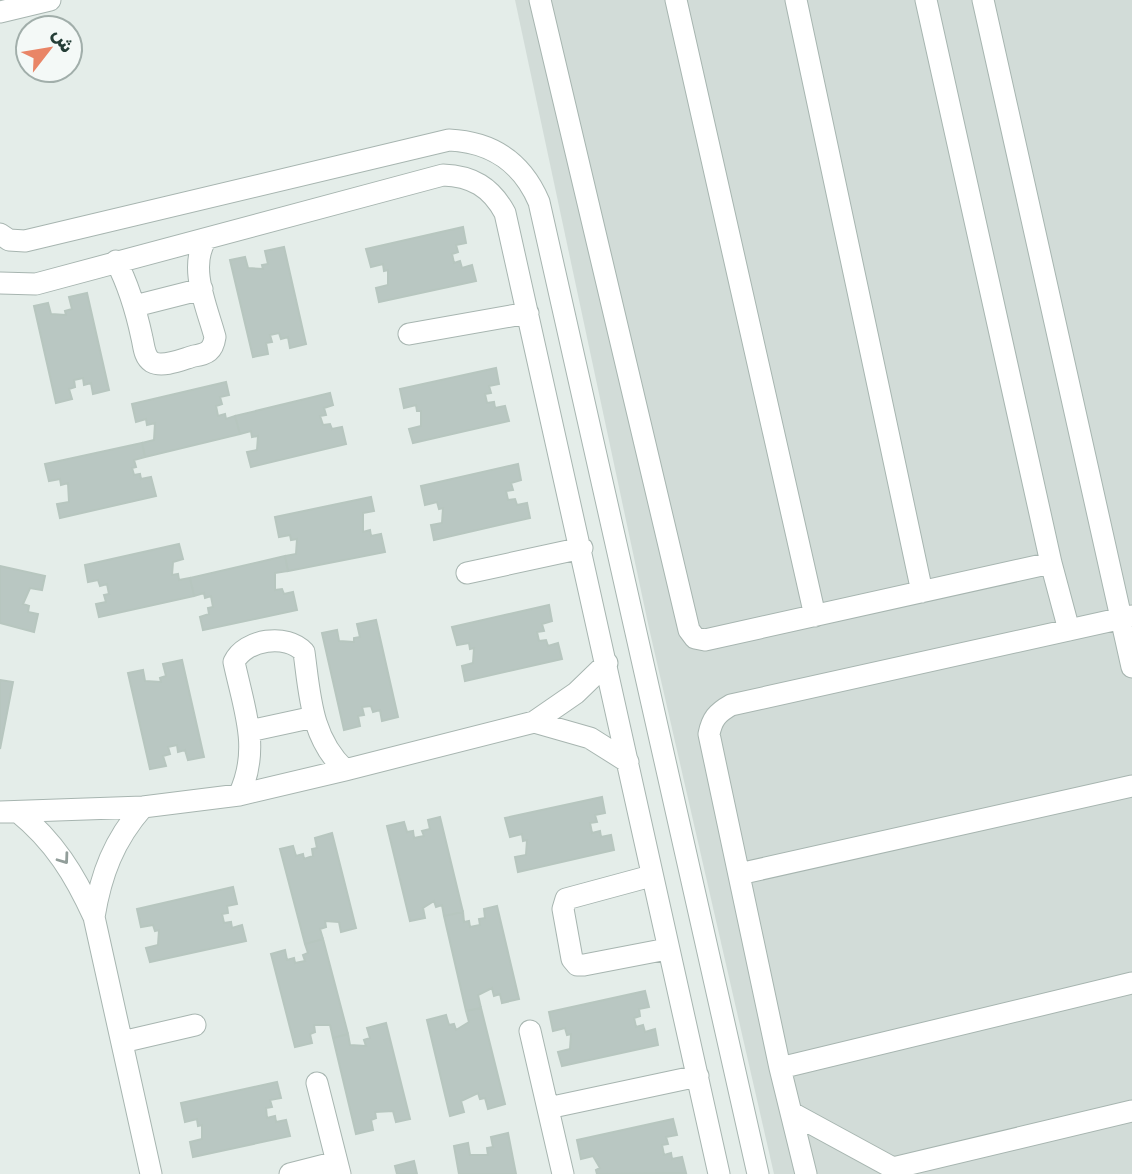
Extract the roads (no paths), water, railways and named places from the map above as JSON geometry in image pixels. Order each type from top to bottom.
[{"type":"street","points":[[0,12],[50,0]]},
{"type":"street","points":[[540,0],[689,630],[695,638],[705,640],[1051,563]]},
{"type":"street","points":[[676,0],[815,615]]},
{"type":"street","points":[[796,0],[922,592]]},
{"type":"street","points":[[926,0],[1051,563],[1069,630]]},
{"type":"street","points":[[983,0],[1127,617],[1132,667]]},
{"type":"street","points":[[0,234],[9,240],[25,241],[449,140],[477,143],[491,148],[525,176],[539,202],[758,1174]]},
{"type":"street","points":[[0,283],[36,284],[443,175],[458,176],[487,188],[505,213],[582,548],[651,876],[719,1174]]},
{"type":"street","points":[[116,261],[135,306],[146,356],[154,363],[198,356],[208,353],[214,346],[215,337],[202,289],[198,251],[206,239]]},
{"type":"street","points":[[135,306],[202,289]]},
{"type":"street","points":[[409,334],[528,313]]},
{"type":"street","points":[[467,573],[582,548]]},
{"type":"street","points":[[806,1174],[780,1068],[709,734],[712,722],[720,711],[745,702],[1127,617]]},
{"type":"street","points":[[239,795],[249,775],[252,753],[234,662],[244,649],[274,641],[285,639],[296,643],[304,652],[314,718],[324,747],[345,770]]},
{"type":"street","points":[[9,812],[143,807],[239,795],[345,770],[534,722],[576,693],[607,663]]},
{"type":"street","points":[[249,730],[314,718]]},
{"type":"street","points":[[534,722],[590,738],[628,762]]},
{"type":"street","points":[[739,874],[1132,786]]},
{"type":"street","points":[[94,917],[99,888],[111,852],[143,807]]},
{"type":"street","points":[[9,812],[59,852],[94,917],[152,1174]]},
{"type":"street","points":[[651,876],[566,900],[563,909],[572,959],[577,965],[584,965],[667,949]]},
{"type":"street","points":[[780,1068],[1132,983]]},
{"type":"street","points":[[122,1041],[195,1025]]},
{"type":"street","points":[[530,1031],[563,1174]]},
{"type":"street","points":[[548,1108],[698,1076]]},
{"type":"street","points":[[290,1174],[339,1168],[317,1083]]},
{"type":"street","points":[[792,1112],[893,1171],[1132,1111]]}]
